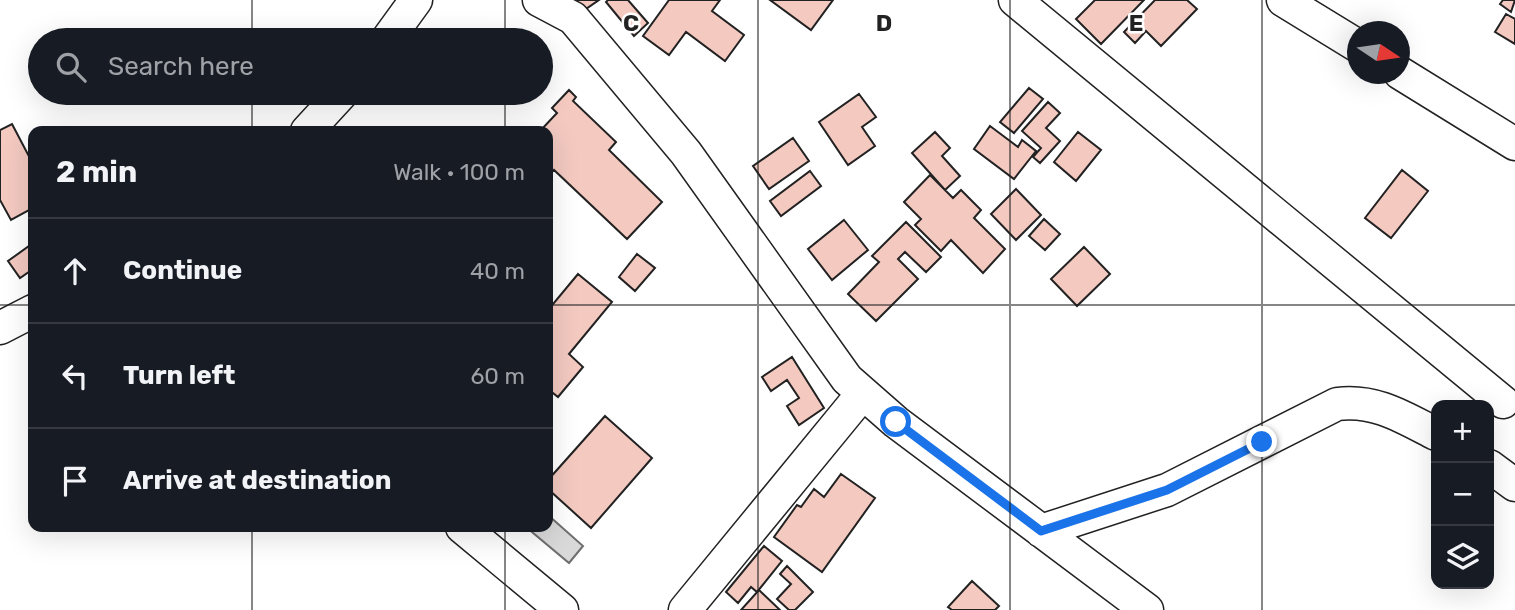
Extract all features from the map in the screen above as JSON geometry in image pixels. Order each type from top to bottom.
[{"type":"street","points":[[396,28],[416,0]]},
{"type":"street","points":[[538,0],[573,18],[686,153],[847,379],[896,422],[1147,610]]},
{"type":"street","points":[[1015,0],[1502,402]]},
{"type":"street","points":[[1283,0],[1347,40]]},
{"type":"street","points":[[1410,80],[1515,144]]},
{"type":"street","points":[[312,126],[331,105]]},
{"type":"street","points":[[0,328],[28,314]]},
{"type":"street","points":[[685,610],[863,393]]},
{"type":"street","points":[[1041,531],[1167,490],[1336,404],[1358,401],[1378,405],[1431,431]]},
{"type":"street","points":[[1494,470],[1515,485]]},
{"type":"street","points":[[468,532],[562,610]]},
{"type":"shaded area","points":[[553,519],[583,546],[569,563],[532,532],[553,532]]},
{"type":"building","points":[[571,0],[599,0],[580,13]]},
{"type":"building","points":[[628,0],[648,23],[634,36],[606,2]]},
{"type":"building","points":[[669,0],[720,0],[712,11],[744,35],[725,61],[686,32],[669,55],[643,36]]},
{"type":"building","points":[[770,0],[833,0],[811,30]]},
{"type":"building","points":[[1095,0],[1144,0],[1101,44],[1076,19]]},
{"type":"building","points":[[1155,0],[1187,0],[1197,9],[1161,46],[1146,31],[1135,43],[1124,32]]},
{"type":"building","points":[[1503,0],[1515,0],[1511,12],[1500,4]]},
{"type":"building","points":[[1506,14],[1515,19],[1515,44],[1495,32]]},
{"type":"building","points":[[1029,88],[1043,99],[1014,133],[1000,122]]},
{"type":"building","points":[[569,90],[576,97],[573,101],[616,142],[609,150],[662,202],[627,239],[553,171],[553,126],[545,126],[557,113],[552,108]]},
{"type":"building","points":[[859,94],[876,117],[862,127],[875,146],[848,165],[819,122]]},
{"type":"building","points":[[1048,102],[1060,113],[1046,128],[1060,141],[1040,163],[1033,157],[1041,148],[1022,131]]},
{"type":"building","points":[[12,124],[28,154],[28,211],[11,220],[0,200],[0,130]]},
{"type":"building","points":[[990,126],[1018,147],[1022,140],[1036,151],[1014,179],[974,149]]},
{"type":"building","points":[[935,132],[950,148],[942,156],[960,176],[945,190],[912,153]]},
{"type":"building","points":[[1078,132],[1101,150],[1076,181],[1054,162]]},
{"type":"building","points":[[793,138],[809,161],[769,189],[753,166]]},
{"type":"building","points":[[1402,170],[1428,191],[1391,238],[1365,218]]},
{"type":"building","points":[[810,171],[821,186],[781,216],[770,201]]},
{"type":"building","points":[[930,175],[953,198],[961,190],[981,210],[974,218],[1005,249],[983,273],[951,240],[941,251],[915,225],[921,219],[904,202]]},
{"type":"building","points":[[1016,189],[1041,215],[1016,240],[991,214]]},
{"type":"building","points":[[1044,219],[1060,234],[1045,250],[1029,236]]},
{"type":"building","points":[[844,220],[868,250],[832,280],[808,249]]},
{"type":"building","points":[[906,222],[941,257],[926,272],[905,252],[898,259],[918,279],[876,321],[848,294],[879,262],[872,256]]},
{"type":"building","points":[[28,247],[28,272],[20,278],[8,261]]},
{"type":"building","points":[[1084,247],[1110,274],[1077,306],[1051,279]]},
{"type":"building","points":[[637,254],[655,268],[635,291],[619,277]]},
{"type":"building","points":[[578,274],[612,302],[569,354],[583,367],[558,397],[553,393],[553,304]]},
{"type":"building","points":[[792,357],[824,408],[799,425],[787,406],[799,398],[787,380],[771,391],[762,377]]},
{"type":"building","points":[[605,416],[652,458],[591,528],[553,494],[553,474]]},
{"type":"building","points":[[841,474],[875,498],[822,572],[774,537],[797,505],[801,507],[814,489],[824,497]]},
{"type":"building","points":[[764,546],[782,561],[757,592],[751,587],[738,603],[726,592]]},
{"type":"building","points":[[787,566],[813,592],[795,610],[789,610],[777,599],[791,584],[780,574]]},
{"type":"building","points":[[972,581],[999,606],[995,610],[952,610],[948,607]]},
{"type":"building","points":[[759,590],[780,610],[741,610]]},
{"type":"route","points":[[896,422],[1041,531],[1167,490],[1262,442]]}]
